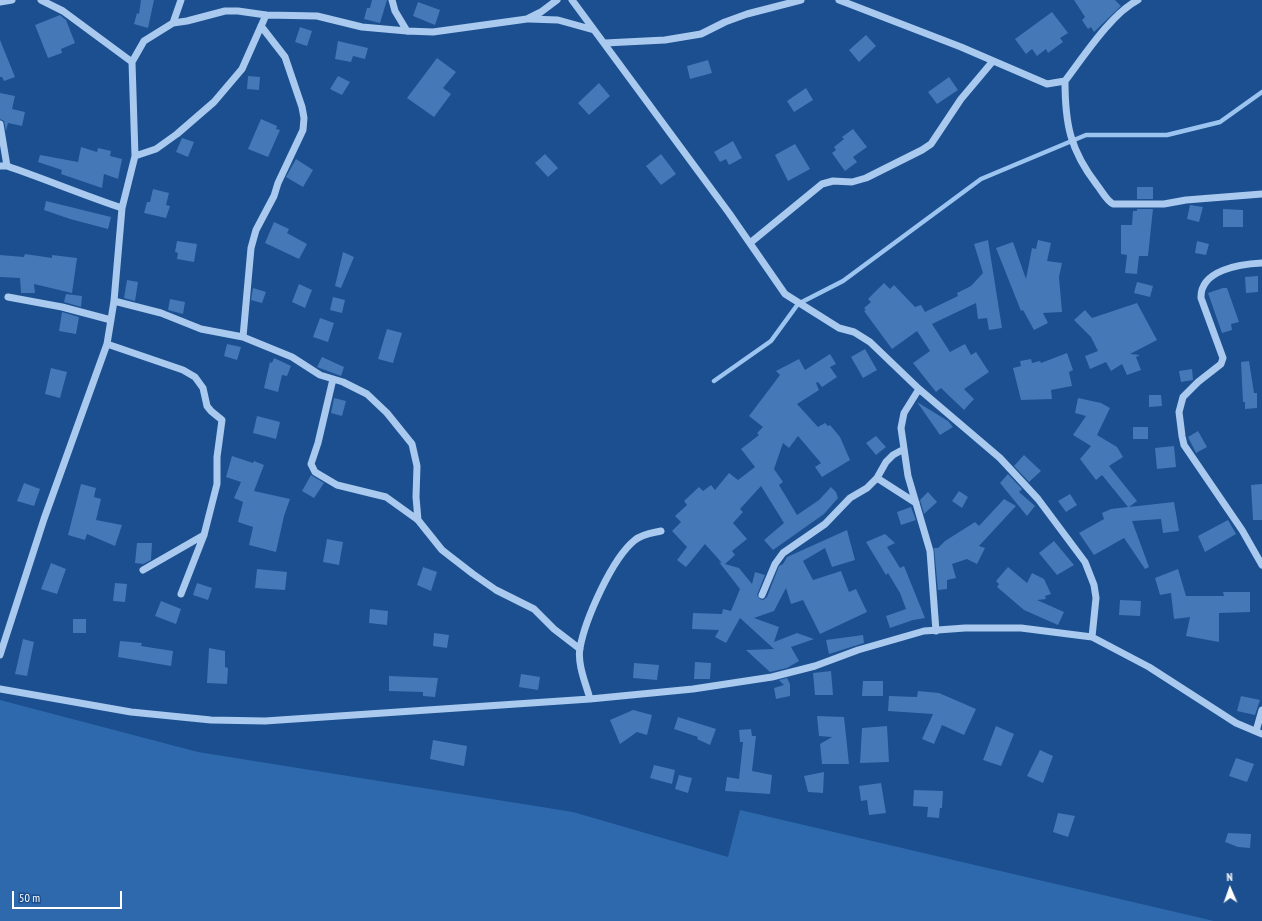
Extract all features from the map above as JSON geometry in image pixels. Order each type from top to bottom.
[{"type":"street","points":[[0,2],[12,0]]},
{"type":"street","points":[[41,0],[63,11],[132,62]]},
{"type":"street","points":[[173,23],[181,0]]},
{"type":"street","points":[[392,0],[394,11],[406,32]]},
{"type":"street","points":[[527,18],[542,12],[557,0]]},
{"type":"street","points":[[572,0],[605,43],[786,294],[839,328],[854,332],[870,342],[919,389],[1000,458],[1038,499],[1085,562],[1094,585],[1096,598],[1092,638]]},
{"type":"street","points":[[605,43],[665,40],[701,34],[725,22],[747,14],[801,0]]},
{"type":"street","points":[[839,0],[994,61],[1047,84],[1065,81],[1114,19],[1130,4],[1138,0]]},
{"type":"street","points":[[0,656],[44,519],[107,344],[114,301],[122,208],[135,156],[132,62],[144,41],[173,23],[225,11],[317,16],[362,27],[406,32],[433,32],[527,18],[558,20],[594,30]]},
{"type":"street","points":[[135,156],[156,149],[177,134],[214,102],[242,69],[266,14]]},
{"type":"street","points":[[243,337],[251,248],[256,230],[274,196],[278,183],[303,130],[304,118],[302,107],[285,57],[261,26]]},
{"type":"street","points":[[750,243],[822,184],[833,180],[852,182],[866,178],[931,144],[962,99],[994,61]]},
{"type":"street","points":[[1065,81],[1069,131],[1074,149],[1083,167],[1112,204],[1164,204],[1186,200],[1262,194]]},
{"type":"street","points":[[0,124],[3,166],[122,208]]},
{"type":"street","points":[[1262,263],[1246,263],[1221,271],[1208,279],[1201,290],[1201,298],[1223,358],[1221,364],[1198,382],[1184,397],[1180,412],[1184,446],[1242,530],[1262,565]]},
{"type":"street","points":[[8,297],[62,307],[111,320]]},
{"type":"street","points":[[114,301],[161,313],[201,329],[243,337],[292,357],[320,375],[351,385],[367,394],[386,413],[412,444],[417,466],[416,497],[418,520]]},
{"type":"street","points":[[107,344],[182,370],[195,377],[203,388],[207,406],[222,420],[217,457],[217,484],[204,535],[181,594]]},
{"type":"street","points":[[333,379],[312,468],[315,472],[337,485],[386,497],[418,520],[442,550],[491,586],[534,609],[554,629],[580,649]]},
{"type":"street","points":[[919,389],[904,413],[901,428],[908,476],[930,551],[936,631]]},
{"type":"street","points":[[762,595],[775,564],[783,553],[825,524],[850,498],[867,488],[877,478],[886,462],[893,455],[904,449]]},
{"type":"street","points":[[877,478],[916,503]]},
{"type":"street","points":[[590,699],[581,667],[580,649],[599,595],[617,559],[635,540],[646,534],[661,531]]},
{"type":"street","points":[[143,570],[204,535]]},
{"type":"street","points":[[0,689],[131,712],[211,720],[265,722],[590,699],[693,689],[772,677],[816,666],[858,650],[905,635],[924,631],[965,628],[1021,628],[1092,638],[1149,667],[1236,723],[1259,732],[1262,710]]},
{"type":"shaded area","points":[[0,700],[198,752],[573,812],[728,857],[740,810],[1214,921],[0,921]]},
{"type":"building","points":[[141,0],[154,0],[148,28],[134,24],[137,13],[139,14]]},
{"type":"building","points":[[372,0],[387,0],[380,23],[364,19],[367,8],[370,8]]},
{"type":"building","points":[[1074,0],[1115,0],[1121,6],[1094,32],[1091,27],[1088,29],[1082,20],[1085,17]]},
{"type":"building","points":[[418,2],[440,10],[435,25],[413,16]]},
{"type":"building","points":[[1052,12],[1068,33],[1060,38],[1063,42],[1048,53],[1046,49],[1037,56],[1032,49],[1026,54],[1015,39]]},
{"type":"building","points":[[60,15],[66,20],[75,43],[61,49],[62,53],[48,58],[35,25]]},
{"type":"building","points":[[300,27],[312,31],[307,46],[295,42]]},
{"type":"building","points":[[866,35],[876,46],[859,62],[849,50]]},
{"type":"building","points":[[0,40],[15,77],[4,81],[2,77],[0,77]]},
{"type":"building","points":[[338,41],[368,48],[365,59],[353,56],[351,62],[335,59]]},
{"type":"building","points":[[437,58],[456,72],[443,88],[451,94],[434,117],[407,98]]},
{"type":"building","points":[[708,60],[712,73],[690,79],[687,66]]},
{"type":"building","points":[[248,76],[260,77],[259,90],[247,89]]},
{"type":"building","points":[[338,76],[350,82],[342,95],[330,89]]},
{"type":"building","points":[[949,77],[958,90],[937,104],[928,92]]},
{"type":"building","points":[[599,83],[610,96],[589,115],[578,103]]},
{"type":"building","points":[[806,88],[813,100],[794,112],[787,101]]},
{"type":"building","points":[[0,93],[15,96],[12,109],[25,112],[22,126],[8,123],[6,131],[4,121],[0,119]]},
{"type":"building","points":[[261,119],[277,126],[276,129],[280,130],[268,157],[248,149]]},
{"type":"building","points":[[853,129],[867,147],[853,157],[857,162],[845,171],[832,153],[836,150],[834,147],[844,139],[842,137]]},
{"type":"building","points":[[182,138],[194,142],[188,157],[176,152]]},
{"type":"building","points":[[733,141],[742,158],[729,165],[726,159],[720,162],[714,152]]},
{"type":"building","points":[[795,144],[810,169],[788,181],[775,155]]},
{"type":"building","points":[[81,147],[97,152],[98,148],[111,151],[110,156],[122,159],[118,179],[104,174],[102,188],[61,174],[62,170],[38,162],[40,155],[78,162]]},
{"type":"building","points":[[545,154],[558,168],[548,177],[535,163]]},
{"type":"building","points":[[661,154],[676,174],[661,185],[646,166]]},
{"type":"building","points":[[296,159],[313,170],[303,187],[286,177]]},
{"type":"building","points":[[1137,187],[1153,187],[1153,199],[1137,199]]},
{"type":"building","points":[[153,189],[169,193],[166,205],[170,206],[166,218],[144,213],[147,202],[150,202]]},
{"type":"building","points":[[46,201],[111,217],[108,229],[70,219],[44,210]]},
{"type":"building","points":[[1190,205],[1203,207],[1199,222],[1187,219]]},
{"type":"building","points":[[1137,209],[1153,209],[1148,256],[1139,256],[1137,274],[1125,273],[1127,255],[1121,254],[1121,225],[1132,225],[1133,211],[1137,211]]},
{"type":"building","points":[[1223,209],[1243,210],[1243,227],[1223,227]]},
{"type":"building","points":[[274,222],[289,229],[287,233],[307,244],[299,259],[265,243]]},
{"type":"building","points":[[988,240],[1002,328],[989,330],[987,318],[978,319],[976,303],[932,324],[950,352],[965,344],[971,355],[976,352],[989,372],[964,389],[974,399],[964,410],[941,388],[936,392],[913,363],[930,351],[917,331],[892,349],[864,311],[866,310],[864,308],[871,302],[868,299],[884,283],[890,289],[894,285],[915,307],[921,305],[925,312],[958,296],[957,293],[971,286],[983,273],[974,244]]},
{"type":"building","points":[[1038,240],[1051,243],[1047,261],[1062,263],[1059,277],[1062,312],[1043,313],[1048,323],[1034,330],[1023,310],[1021,311],[996,248],[1013,242],[1026,279],[1032,248],[1036,249]]},
{"type":"building","points":[[177,241],[197,244],[194,262],[177,259],[178,253],[175,252]]},
{"type":"building","points":[[1197,241],[1209,244],[1206,255],[1195,253]]},
{"type":"building","points":[[343,252],[354,257],[341,288],[335,286]]},
{"type":"building","points":[[25,254],[52,258],[52,255],[77,258],[72,293],[34,284],[35,293],[21,293],[20,278],[0,277],[0,255],[24,257]]},
{"type":"building","points":[[1258,276],[1258,292],[1246,293],[1245,277]]},
{"type":"building","points":[[127,280],[138,282],[135,301],[124,298]]},
{"type":"building","points":[[1137,282],[1153,286],[1150,297],[1134,293]]},
{"type":"building","points":[[299,284],[312,290],[305,308],[292,302]]},
{"type":"building","points":[[253,288],[266,292],[262,303],[251,300]]},
{"type":"building","points":[[1227,288],[1239,322],[1231,324],[1232,330],[1222,333],[1208,293]]},
{"type":"building","points":[[66,294],[82,296],[81,307],[64,302]]},
{"type":"building","points":[[333,297],[345,300],[342,313],[330,310]]},
{"type":"building","points":[[170,299],[185,302],[183,314],[168,310]]},
{"type":"building","points":[[1137,303],[1157,340],[1130,354],[1140,355],[1136,357],[1141,370],[1127,375],[1122,364],[1111,371],[1106,362],[1090,369],[1085,356],[1098,351],[1091,337],[1074,320],[1085,310],[1092,318]]},
{"type":"building","points":[[62,312],[79,317],[76,334],[59,331]]},
{"type":"building","points":[[320,318],[334,323],[328,342],[313,337]]},
{"type":"building","points":[[387,329],[402,333],[393,363],[378,359]]},
{"type":"building","points":[[227,344],[241,347],[237,360],[224,356]]},
{"type":"building","points":[[865,349],[877,370],[863,378],[851,357]]},
{"type":"building","points":[[1067,353],[1073,370],[1069,372],[1072,386],[1051,390],[1052,399],[1021,400],[1013,368],[1021,366],[1020,361],[1031,359],[1032,363],[1040,361],[1041,363]]},
{"type":"building","points":[[830,354],[836,364],[830,367],[837,377],[822,387],[818,382],[816,383],[819,390],[797,404],[818,427],[825,423],[828,426],[830,425],[840,437],[850,460],[822,477],[815,467],[821,463],[798,436],[789,448],[783,443],[774,469],[783,482],[779,485],[797,515],[819,500],[831,487],[836,492],[838,498],[824,514],[773,550],[764,540],[784,523],[761,486],[740,509],[743,512],[733,523],[747,539],[732,551],[735,555],[725,564],[739,568],[752,584],[755,572],[765,575],[757,595],[763,600],[767,597],[779,566],[783,564],[787,557],[847,530],[855,560],[832,567],[825,548],[803,561],[813,580],[841,571],[849,592],[856,589],[867,612],[820,634],[803,600],[791,604],[786,588],[774,611],[754,618],[779,627],[774,642],[797,633],[814,639],[791,647],[799,661],[787,668],[770,672],[746,650],[774,649],[740,618],[726,643],[715,637],[719,630],[692,629],[693,613],[722,614],[723,609],[731,611],[740,589],[719,562],[722,563],[705,544],[686,567],[677,560],[687,547],[672,531],[681,522],[675,516],[687,505],[684,501],[699,487],[703,491],[711,485],[715,490],[729,473],[738,480],[755,467],[741,449],[759,435],[757,433],[763,427],[749,416],[780,375],[776,371],[799,359],[805,370]]},
{"type":"building","points":[[322,357],[344,367],[341,376],[317,367]]},
{"type":"building","points":[[274,358],[291,366],[287,376],[282,375],[278,392],[264,388],[270,362],[272,363]]},
{"type":"building","points":[[1249,361],[1254,393],[1257,393],[1257,408],[1245,409],[1245,402],[1243,402],[1241,362]]},
{"type":"building","points":[[51,368],[67,372],[60,398],[45,394]]},
{"type":"building","points":[[1192,369],[1193,380],[1181,382],[1179,371]]},
{"type":"building","points":[[1149,395],[1161,395],[1162,406],[1149,407]]},
{"type":"building","points":[[334,398],[346,401],[342,416],[331,413]]},
{"type":"building","points":[[1078,398],[1101,403],[1110,408],[1097,435],[1117,447],[1123,457],[1109,466],[1137,501],[1129,507],[1174,502],[1179,531],[1163,533],[1161,519],[1132,521],[1149,567],[1145,569],[1124,538],[1094,555],[1079,533],[1104,519],[1102,513],[1111,509],[1128,507],[1102,475],[1096,480],[1080,459],[1091,446],[1073,435],[1086,416],[1075,413]]},
{"type":"building","points":[[917,402],[948,421],[953,427],[940,435]]},
{"type":"building","points":[[257,416],[280,422],[276,439],[253,433]]},
{"type":"building","points":[[1133,427],[1148,427],[1148,439],[1133,439]]},
{"type":"building","points":[[1198,431],[1207,447],[1196,453],[1188,437]]},
{"type":"building","points":[[876,436],[886,447],[876,455],[866,443]]},
{"type":"building","points":[[1174,446],[1176,467],[1157,469],[1155,448]]},
{"type":"building","points":[[1024,455],[1041,471],[1029,482],[1014,466]]},
{"type":"building","points":[[232,456],[264,465],[254,491],[290,499],[284,516],[276,552],[249,545],[253,527],[238,522],[243,502],[234,498],[241,482],[226,477]]},
{"type":"building","points":[[1008,474],[1022,489],[1019,492],[1035,506],[1027,516],[1000,483]]},
{"type":"building","points":[[311,475],[324,483],[314,498],[302,491]]},
{"type":"building","points":[[24,483],[40,489],[34,506],[17,501]]},
{"type":"building","points":[[81,484],[96,488],[94,497],[101,499],[96,520],[122,525],[115,546],[87,534],[85,540],[68,535]]},
{"type":"building","points":[[1262,484],[1262,520],[1253,520],[1251,485]]},
{"type":"building","points":[[959,491],[968,497],[962,508],[952,501]]},
{"type":"building","points":[[928,492],[937,502],[924,514],[920,500]]},
{"type":"building","points":[[1070,494],[1077,505],[1066,512],[1058,501]]},
{"type":"building","points":[[1004,499],[1016,506],[979,546],[985,548],[977,564],[967,559],[952,564],[956,578],[947,580],[947,589],[938,590],[934,548],[938,548],[945,541],[975,522],[979,526]]},
{"type":"building","points":[[911,507],[916,520],[901,525],[897,512]]},
{"type":"building","points":[[1228,520],[1236,534],[1205,552],[1198,536]]},
{"type":"building","points":[[885,534],[895,543],[887,547],[900,568],[904,566],[925,618],[913,620],[890,628],[886,616],[906,609],[900,593],[888,573],[886,575],[866,542]]},
{"type":"building","points":[[327,539],[343,542],[339,565],[323,562]]},
{"type":"building","points":[[1054,541],[1074,565],[1057,575],[1039,553]]},
{"type":"building","points":[[137,543],[152,543],[151,560],[143,564],[135,563]]},
{"type":"building","points":[[51,563],[66,569],[57,594],[41,589]]},
{"type":"building","points":[[423,567],[437,572],[431,591],[417,585]]},
{"type":"building","points":[[1008,567],[1027,583],[1032,573],[1044,579],[1051,594],[1045,596],[1046,599],[1037,600],[1064,612],[1058,625],[1024,610],[997,587],[999,584],[996,581]]},
{"type":"building","points":[[257,569],[287,572],[285,590],[255,588]]},
{"type":"building","points":[[1178,569],[1186,596],[1224,596],[1223,592],[1250,592],[1250,612],[1219,613],[1219,642],[1186,636],[1190,617],[1174,619],[1171,593],[1160,595],[1155,578]]},
{"type":"building","points":[[115,583],[127,584],[125,602],[113,601]]},
{"type":"building","points":[[197,583],[212,588],[208,600],[193,595]]},
{"type":"building","points":[[1120,600],[1141,601],[1140,616],[1119,615]]},
{"type":"building","points":[[161,601],[181,609],[176,624],[155,616]]},
{"type":"building","points":[[370,609],[388,611],[387,625],[369,623]]},
{"type":"building","points":[[73,619],[86,619],[86,633],[73,633]]},
{"type":"building","points":[[434,633],[449,635],[447,648],[433,646]]},
{"type":"building","points":[[863,635],[864,643],[829,654],[826,640]]},
{"type":"building","points":[[23,639],[34,642],[27,676],[15,674]]},
{"type":"building","points":[[120,641],[142,643],[141,646],[173,651],[171,666],[118,657]]},
{"type":"building","points":[[209,648],[225,651],[225,667],[228,668],[227,684],[207,683]]},
{"type":"building","points":[[695,662],[711,663],[710,679],[694,679]]},
{"type":"building","points":[[634,663],[659,665],[657,680],[633,678]]},
{"type":"building","points":[[831,671],[833,695],[815,695],[813,673]]},
{"type":"building","points":[[521,674],[540,677],[538,690],[519,687]]},
{"type":"building","points":[[389,676],[438,678],[435,697],[423,696],[423,692],[389,691]]},
{"type":"building","points":[[787,678],[790,684],[790,696],[776,699],[774,688],[784,685],[779,680]]},
{"type":"building","points":[[863,681],[883,681],[883,696],[862,696]]},
{"type":"building","points":[[918,691],[939,693],[976,709],[964,735],[942,725],[934,744],[922,739],[933,714],[888,711],[889,696],[917,697]]},
{"type":"building","points":[[1241,696],[1260,700],[1255,715],[1237,711]]},
{"type":"building","points":[[633,710],[652,715],[647,735],[637,732],[620,744],[610,720]]},
{"type":"building","points":[[817,716],[844,717],[849,764],[822,764],[820,744],[832,737],[819,736]]},
{"type":"building","points":[[678,717],[716,729],[710,745],[697,739],[698,737],[674,729]]},
{"type":"building","points":[[887,726],[889,762],[860,763],[862,728]]},
{"type":"building","points":[[996,726],[1014,734],[1001,766],[983,760]]},
{"type":"building","points":[[751,729],[752,736],[756,736],[752,771],[772,775],[770,794],[725,791],[727,777],[739,779],[743,742],[740,742],[739,730]]},
{"type":"building","points":[[433,740],[467,746],[464,766],[430,759]]},
{"type":"building","points":[[1040,750],[1053,756],[1043,783],[1027,776]]},
{"type":"building","points":[[1236,758],[1254,764],[1247,782],[1229,776]]},
{"type":"building","points":[[654,765],[675,770],[672,784],[650,778]]},
{"type":"building","points":[[824,772],[823,793],[808,792],[804,776]]},
{"type":"building","points":[[679,775],[692,778],[688,793],[675,789]]},
{"type":"building","points":[[881,783],[886,813],[869,815],[867,800],[861,801],[859,786]]},
{"type":"building","points":[[914,790],[943,791],[942,808],[940,808],[939,818],[927,817],[928,807],[913,806]]},
{"type":"building","points":[[1058,813],[1075,816],[1068,837],[1053,832]]},
{"type":"building","points":[[1228,833],[1251,834],[1250,848],[1238,847],[1225,842]]},
{"type":"waterway","points":[[714,381],[771,341],[798,304],[843,281],[981,179],[1086,135],[1167,135],[1220,122],[1262,92]]}]
